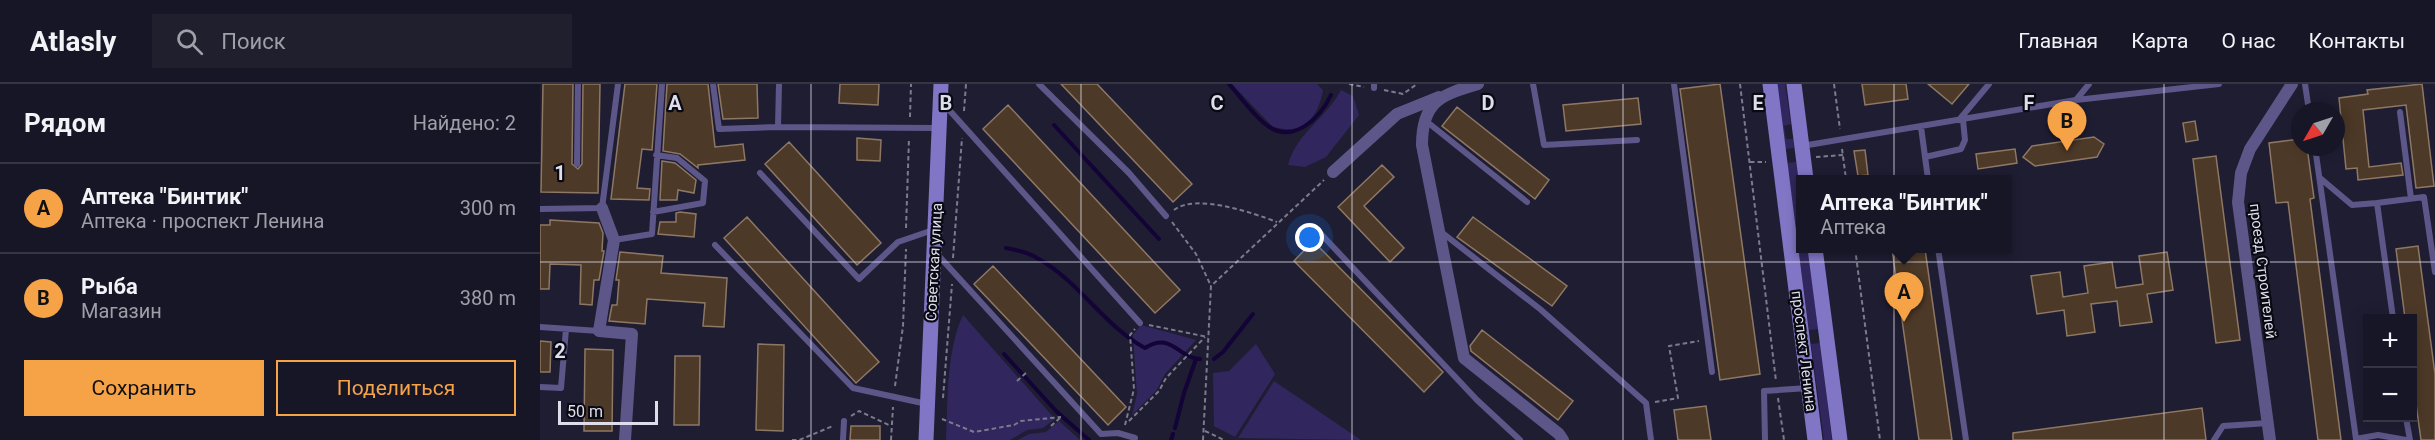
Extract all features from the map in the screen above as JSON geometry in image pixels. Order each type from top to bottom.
[{"type":"main road","name":"Советская улица","points":[[926,440],[941,84]]},
{"type":"main road","name":"проспект Ленина","points":[[1770,84],[1815,440]]},
{"type":"main road","points":[[1794,84],[1805,175]]},
{"type":"main road","name":"проспект Ленина","points":[[1816,253],[1840,440]]},
{"type":"street","points":[[1333,172],[1397,114],[1478,84]]},
{"type":"street","name":"проезд Строителей","points":[[2271,440],[2238,202],[2241,172],[2250,149],[2292,84]]},
{"type":"street","points":[[1446,94],[1430,108],[1422,128],[1422,145],[1464,358],[1563,440]]},
{"type":"street","points":[[602,208],[614,240],[598,331],[632,334],[625,440]]},
{"type":"lane","points":[[577,164],[578,84]]},
{"type":"lane","points":[[540,209],[602,208],[618,84]]},
{"type":"lane","points":[[614,240],[652,234],[662,84]]},
{"type":"lane","points":[[713,84],[719,129],[940,128]]},
{"type":"lane","points":[[778,127],[779,84]]},
{"type":"lane","points":[[1039,84],[1130,173],[1166,216]]},
{"type":"lane","points":[[1533,84],[1544,145],[1637,140]]},
{"type":"lane","points":[[1674,84],[1712,372]]},
{"type":"lane","points":[[1925,157],[1961,149],[1965,140],[1961,120],[1989,84]]},
{"type":"lane","points":[[2076,100],[2089,84]]},
{"type":"lane","points":[[1802,146],[2076,100],[2219,84]]},
{"type":"lane","points":[[2305,84],[2308,102]]},
{"type":"lane","points":[[941,102],[1140,323]]},
{"type":"lane","points":[[2400,112],[2411,199]]},
{"type":"lane","points":[[1425,121],[1527,202]]},
{"type":"lane","points":[[1921,127],[1927,175]]},
{"type":"lane","points":[[653,212],[702,203],[705,181],[677,158],[656,154]]},
{"type":"lane","points":[[2316,156],[2356,439],[2378,435],[2408,440],[2406,422]]},
{"type":"lane","points":[[760,173],[859,279],[898,242],[936,229]]},
{"type":"lane","points":[[2320,178],[2352,205],[2424,196],[2435,272]]},
{"type":"lane","points":[[2377,203],[2392,314]]},
{"type":"lane","points":[[1439,230],[1540,309],[1646,404],[1652,440]]},
{"type":"lane","points":[[1321,234],[1477,400],[1520,440]]},
{"type":"lane","points":[[715,245],[853,388],[928,404]]},
{"type":"lane","points":[[935,252],[1101,434],[1118,433],[1135,438]]},
{"type":"lane","points":[[1939,253],[1966,440]]},
{"type":"lane","points":[[540,327],[598,331]]},
{"type":"lane","points":[[540,387],[561,388],[566,329]]},
{"type":"lane","points":[[1765,440],[1764,391],[1808,388]]},
{"type":"lane","points":[[843,440],[844,422]]},
{"type":"lane","points":[[2214,440],[2223,426],[2268,423]]},
{"type":"path","points":[[1403,94],[1417,84]]},
{"type":"path","points":[[1740,84],[1784,440]]},
{"type":"path","points":[[1211,286],[1333,172]]},
{"type":"path","points":[[1203,440],[1206,337],[1211,286],[1196,254],[1166,216],[1181,204],[1203,204],[1234,208],[1279,222]]},
{"type":"path","points":[[1856,253],[1880,440]]},
{"type":"path","points":[[1127,423],[1134,389],[1130,335],[1140,323],[1206,337]]},
{"type":"path","points":[[1118,433],[1159,391],[1166,378],[1206,337]]},
{"type":"path","points":[[1646,404],[1678,398],[1669,346],[1707,340]]},
{"type":"path","points":[[1017,381],[1027,372]]},
{"type":"path","points":[[891,440],[894,397]]},
{"type":"path","points":[[942,419],[974,432],[1014,425],[1021,421],[1061,417],[1051,426]]},
{"type":"path","points":[[1204,431],[1224,440]]},
{"type":"shaded area","points":[[1232,84],[1317,84],[1323,90],[1320,103],[1310,120],[1300,127],[1288,129],[1273,127]]},
{"type":"shaded area","points":[[1776,84],[1785,84],[1791,124],[1784,126],[1786,139],[1793,139],[1794,148],[1785,149]]},
{"type":"shaded area","points":[[1341,90],[1353,96],[1359,115],[1326,157],[1305,167],[1288,165],[1298,143],[1328,109]]},
{"type":"shaded area","points":[[1796,162],[1796,231],[1787,163]]},
{"type":"shaded area","points":[[1799,253],[1808,253],[1818,329],[1809,330]]},
{"type":"shaded area","points":[[963,315],[1055,419],[1043,428],[1027,430],[1010,440],[946,440],[953,344]]},
{"type":"shaded area","points":[[1141,325],[1196,340],[1165,374],[1156,391],[1132,415],[1137,394],[1133,335]]},
{"type":"shaded area","points":[[1820,343],[1832,440],[1824,440],[1811,344]]},
{"type":"shaded area","points":[[1256,344],[1275,374],[1235,437],[1214,426],[1213,373],[1229,371]]},
{"type":"shaded area","points":[[1274,381],[1361,440],[1238,438]]},
{"type":"shaded area","points":[[1059,421],[1080,440],[1018,440],[1029,434],[1046,432]]},
{"type":"building","points":[[543,84],[573,84],[572,164],[578,169],[582,164],[583,84],[600,84],[598,193],[541,192]]},
{"type":"building","points":[[625,84],[657,84],[652,150],[642,149],[637,188],[650,189],[649,200],[611,199]]},
{"type":"building","points":[[667,84],[708,84],[715,147],[743,144],[745,160],[698,165],[698,168],[680,154],[663,151]]},
{"type":"building","points":[[718,84],[757,84],[758,118],[723,119]]},
{"type":"building","points":[[840,84],[879,84],[878,105],[839,103]]},
{"type":"building","points":[[1061,84],[1097,84],[1192,184],[1173,202]]},
{"type":"building","points":[[1720,84],[1760,374],[1720,380],[1680,89]]},
{"type":"building","points":[[1862,84],[1906,84],[1908,99],[1865,105]]},
{"type":"building","points":[[1928,84],[1969,84],[1952,104]]},
{"type":"building","points":[[2422,84],[2434,186],[2416,188],[2406,105],[2363,110],[2369,167],[2401,163],[2403,175],[2358,180],[2357,168],[2346,169],[2345,102],[2339,102],[2339,98],[2368,94],[2367,90]]},
{"type":"building","points":[[1638,98],[1641,124],[1566,131],[1563,105]]},
{"type":"building","points":[[1008,105],[1180,290],[1155,313],[983,129]]},
{"type":"building","points":[[1457,107],[1549,180],[1535,199],[1442,126]]},
{"type":"building","points":[[2195,121],[2198,140],[2186,142],[2183,123]]},
{"type":"building","points":[[2094,137],[2104,144],[2097,157],[2035,166],[2023,157],[2032,146]]},
{"type":"building","points":[[857,138],[881,140],[880,161],[857,160]]},
{"type":"building","points":[[2291,140],[2291,156],[2308,156],[2314,198],[2310,199],[2341,440],[2318,440],[2288,202],[2276,203],[2269,143]]},
{"type":"building","points":[[789,142],[881,243],[857,265],[765,164]]},
{"type":"building","points":[[2015,149],[2017,163],[1978,169],[1976,154]]},
{"type":"building","points":[[1865,150],[1868,175],[1858,175],[1854,151]]},
{"type":"building","points":[[2216,156],[2240,340],[2216,343],[2193,159]]},
{"type":"building","points":[[662,161],[675,163],[696,180],[694,193],[678,190],[677,200],[660,200]]},
{"type":"building","points":[[1382,165],[1394,177],[1364,206],[1404,248],[1390,262],[1338,207]]},
{"type":"building","points":[[676,213],[696,214],[694,237],[658,234],[660,222],[676,222]]},
{"type":"building","points":[[747,217],[879,362],[856,383],[724,238]]},
{"type":"building","points":[[1473,217],[1567,286],[1552,306],[1457,237]]},
{"type":"building","points":[[550,220],[599,223],[603,233],[602,251],[604,251],[599,280],[594,280],[592,305],[580,304],[581,265],[550,264],[549,289],[540,289],[540,225],[550,225]]},
{"type":"building","points":[[1313,241],[1443,372],[1424,392],[1294,261]]},
{"type":"building","points":[[2418,246],[2435,374],[2435,440],[2421,440],[2417,411],[2417,314],[2404,314],[2396,249]]},
{"type":"building","points":[[620,252],[663,256],[661,273],[727,278],[724,327],[703,326],[705,303],[647,299],[645,324],[609,321],[612,305],[617,305],[619,280],[616,280]]},
{"type":"building","points":[[2167,252],[2173,290],[2147,294],[2152,322],[2120,326],[2117,301],[2091,304],[2095,332],[2067,336],[2064,310],[2037,314],[2031,276],[2060,272],[2063,297],[2088,293],[2084,266],[2112,262],[2116,288],[2143,284],[2139,256]]},
{"type":"building","points":[[1893,253],[1926,253],[1952,440],[1919,440]]},
{"type":"building","points":[[993,266],[1126,407],[1108,425],[974,284]]},
{"type":"building","points":[[1482,330],[1573,401],[1558,420],[1471,351],[1470,346]]},
{"type":"building","points":[[540,341],[551,342],[550,372],[540,372]]},
{"type":"building","points":[[758,344],[784,345],[783,431],[756,430]]},
{"type":"building","points":[[585,349],[613,350],[612,431],[584,431]]},
{"type":"building","points":[[675,356],[700,356],[699,425],[674,425]]},
{"type":"building","points":[[1706,406],[1711,440],[1678,440],[1674,410]]},
{"type":"building","points":[[2202,408],[2206,440],[2013,440],[2013,433]]},
{"type":"building","points":[[851,426],[880,426],[880,440],[850,440]]},
{"type":"waterway","points":[[1229,84],[1263,122],[1278,131],[1287,132],[1305,126],[1313,120],[1331,95]]},
{"type":"waterway","points":[[1054,125],[1159,239]]},
{"type":"waterway","points":[[1006,248],[1030,254],[1052,268],[1116,327],[1145,348],[1161,342],[1192,358],[1200,359]]},
{"type":"waterway","points":[[1214,359],[1223,352],[1253,314]]},
{"type":"waterway","points":[[1004,354],[1056,411],[1089,440]]},
{"type":"waterway","points":[[1175,428],[1196,359]]},
{"type":"waterway","points":[[1171,440],[1173,434]]},
{"type":"place","name":"Рыба","points":[[2067,151]]},
{"type":"place","name":"Аптека \"Бинтик\"","points":[[1904,322]]}]
